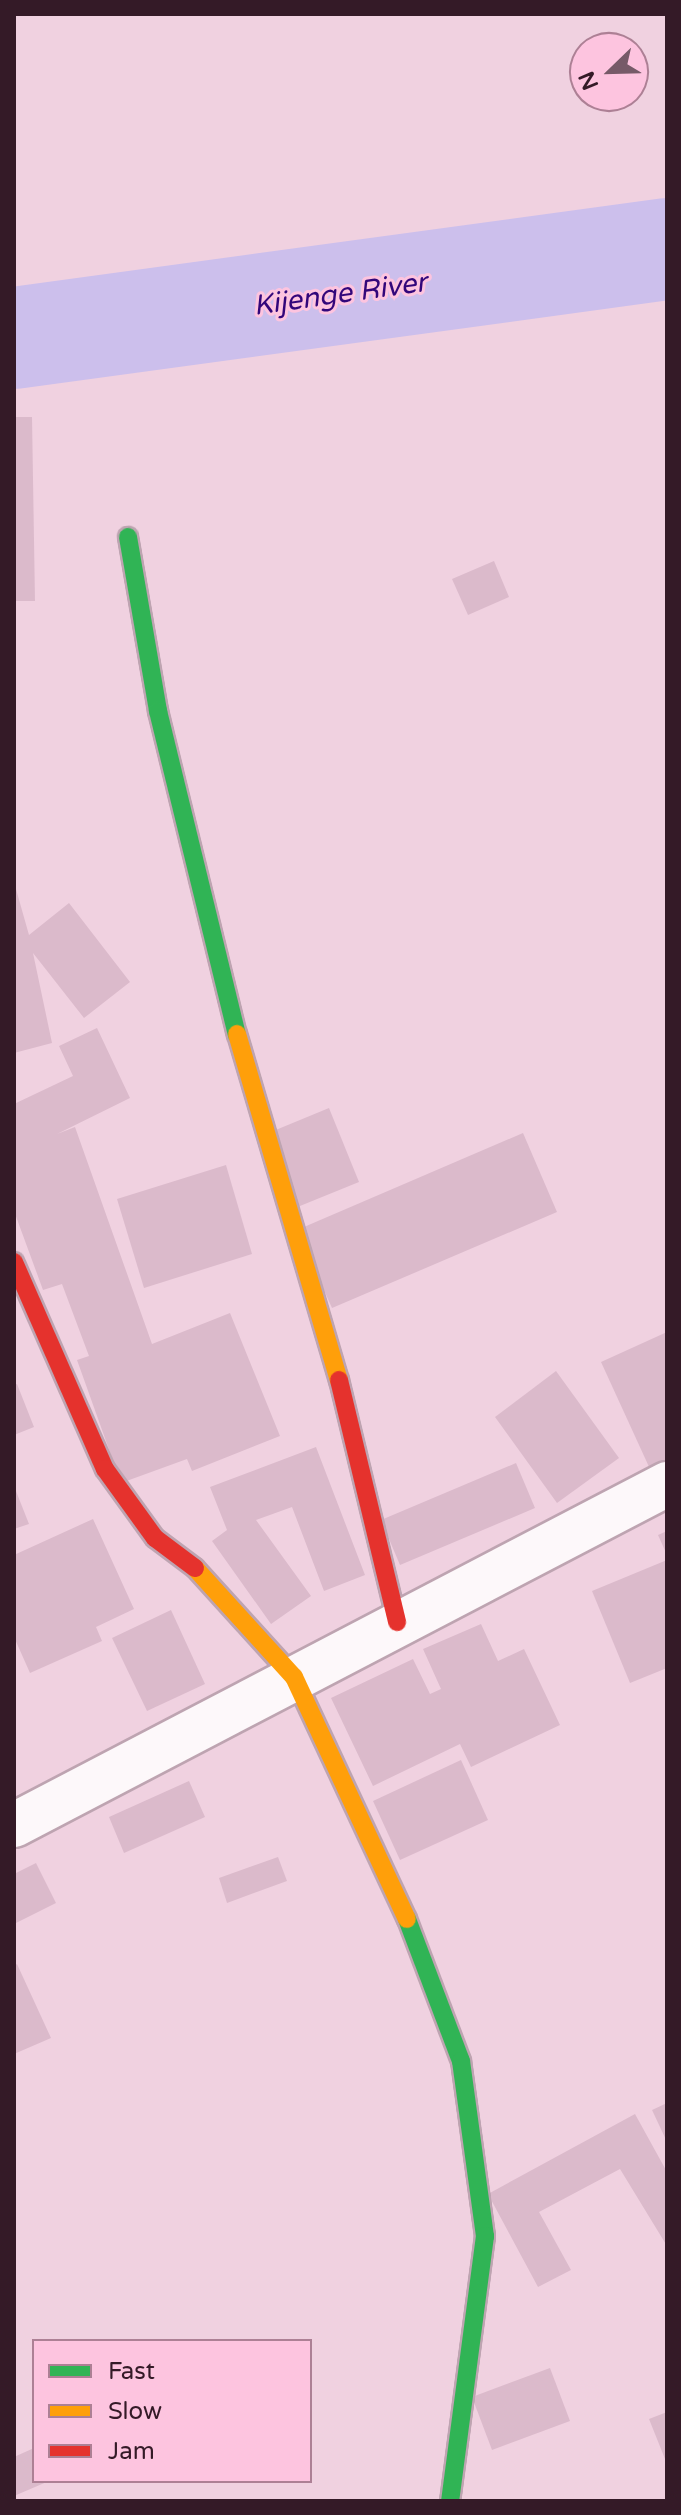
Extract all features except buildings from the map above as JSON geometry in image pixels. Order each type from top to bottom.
[{"type":"street","points":[[128,537],[158,711],[222,983],[337,1373],[397,1622]]},
{"type":"street","points":[[14,1262],[105,1469],[131,1509],[155,1538],[208,1577],[294,1677],[400,1902],[461,2061],[485,2236],[450,2501]]},
{"type":"street","points":[[14,1825],[397,1622],[667,1484]]},
{"type":"waterway","name":"Kijenge River","points":[[14,338],[667,249]]},
{"type":"traffic: fast","points":[[128,537],[158,711],[237,1034]]},
{"type":"traffic: fast","points":[[407,1919],[461,2061],[485,2236],[450,2501]]},
{"type":"traffic: slow","points":[[237,1034],[339,1380]]},
{"type":"traffic: slow","points":[[195,1568],[294,1677],[407,1919]]},
{"type":"traffic: jam","points":[[14,1262],[105,1469],[155,1538],[195,1568]]},
{"type":"traffic: jam","points":[[339,1380],[397,1622]]}]
